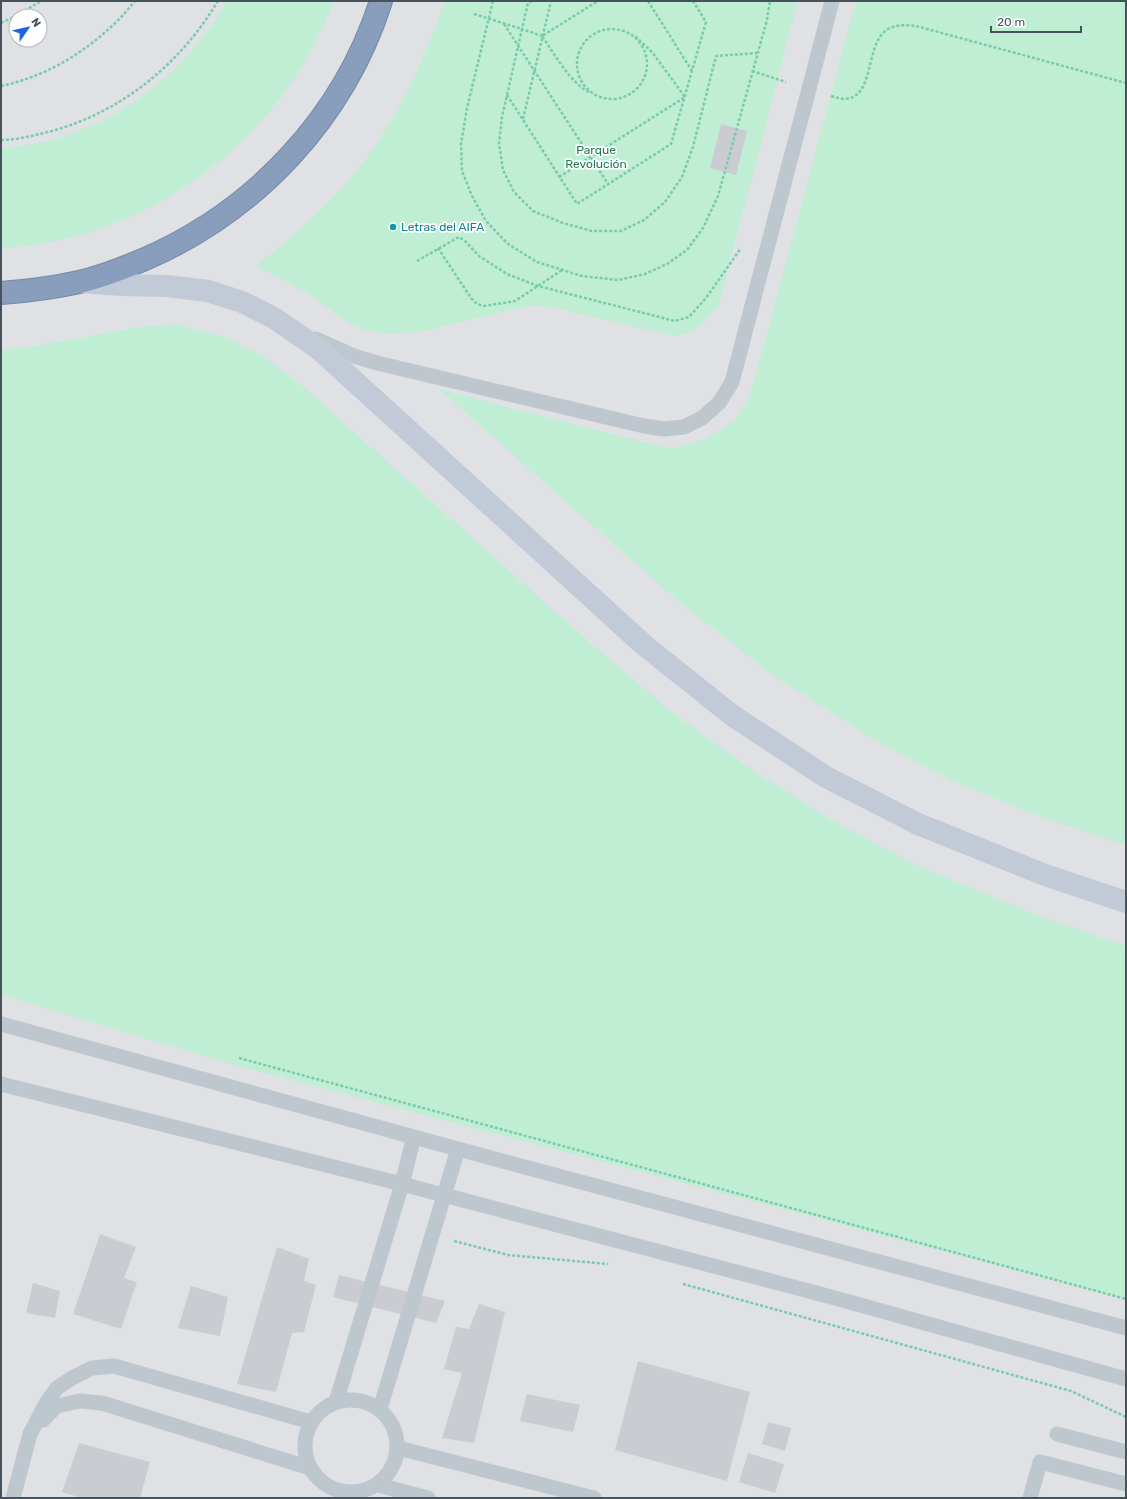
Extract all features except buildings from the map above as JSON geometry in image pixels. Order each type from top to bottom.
[{"type":"highway","points":[[1,293],[34,291],[80,282],[124,268],[167,249],[207,227],[239,204],[268,179],[296,151],[342,88],[360,53],[376,17],[381,1]]},
{"type":"main road","points":[[80,282],[167,286],[208,291],[242,302],[274,318],[319,350],[644,645],[732,716],[826,777],[918,824],[1045,875],[1126,902]]},
{"type":"lane","points":[[274,318],[331,346],[354,356],[377,363],[644,426],[664,429],[684,427],[702,418],[719,403],[732,382],[832,1]]},
{"type":"lane","points":[[1,297],[34,291]]},
{"type":"lane","points":[[1,1024],[458,1149],[1126,1328]]},
{"type":"lane","points":[[1,1084],[402,1184],[836,1298],[1126,1379]]},
{"type":"lane","points":[[336,1402],[402,1184],[414,1137]]},
{"type":"lane","points":[[380,1409],[458,1149]]},
{"type":"lane","points":[[13,1498],[30,1434],[46,1403],[57,1388],[72,1378],[92,1368],[114,1366],[311,1422]]},
{"type":"lane","points":[[352,1399],[367,1402],[380,1409],[390,1420],[397,1433],[398,1448],[395,1462],[388,1475],[378,1485],[364,1492],[349,1493],[334,1489],[320,1481],[310,1468],[305,1452],[306,1436],[311,1422],[322,1409],[336,1402],[352,1399]]},
{"type":"lane","points":[[30,1434],[57,1406],[80,1401],[102,1403],[310,1468]]},
{"type":"lane","points":[[1057,1434],[1126,1452]]},
{"type":"lane","points":[[398,1448],[594,1498]]},
{"type":"lane","points":[[1030,1498],[1040,1462],[1126,1484]]},
{"type":"lane","points":[[378,1485],[428,1498]]},
{"type":"path","points":[[29,8],[41,1]]},
{"type":"path","points":[[1,86],[40,74],[67,61],[92,44],[115,24],[135,1]]},
{"type":"path","points":[[1,140],[36,135],[66,127],[94,116],[121,102],[146,84],[182,51],[203,25],[218,1]]},
{"type":"path","points":[[494,1],[467,108],[461,144],[462,171],[472,196],[486,221],[508,244],[537,262],[582,276],[618,280],[645,274],[666,264],[687,250],[703,228],[718,196],[770,1]]},
{"type":"path","points":[[532,1],[528,3],[502,117],[499,143],[503,170],[514,192],[533,211],[563,223],[592,231],[621,231],[644,220],[665,202],[682,177],[693,147],[716,56],[757,53]]},
{"type":"path","points":[[523,119],[551,1]]},
{"type":"path","points":[[542,36],[598,1]]},
{"type":"path","points":[[648,1],[692,71]]},
{"type":"path","points":[[507,95],[577,204],[671,144],[706,22],[693,1]]},
{"type":"path","points":[[474,14],[542,36],[576,83],[586,91],[613,100],[625,97],[636,91],[648,70],[648,57],[643,46],[635,36]]},
{"type":"path","points":[[504,24],[608,184]]},
{"type":"path","points":[[752,71],[834,97],[853,97],[862,91],[878,39],[888,29],[901,25],[916,26],[1126,83]]},
{"type":"path","points":[[601,97],[590,92],[582,83],[578,73],[577,62],[579,51],[585,41],[593,34],[603,29],[614,28],[625,30],[635,36],[652,52],[685,97]]},
{"type":"path","points":[[559,177],[685,97]]},
{"type":"path","points":[[417,261],[459,237],[465,241],[479,256],[507,274],[538,286],[675,321],[689,317],[706,298],[745,243]]},
{"type":"path","points":[[438,248],[471,298],[478,304],[484,306],[515,301],[563,270]]},
{"type":"path","points":[[239,1058],[1126,1299]]},
{"type":"path","points":[[433,1236],[508,1255],[611,1265]]},
{"type":"path","points":[[679,1283],[1072,1391],[1126,1417]]},
{"type":"shaded area","points":[[1,1],[1126,1],[1126,1498],[1,1498]]},
{"type":"green space","points":[[227,1],[334,1],[310,53],[291,84],[268,113],[244,139],[217,164],[188,185],[157,204],[124,219],[90,232],[57,241],[1,249],[1,148],[36,143],[70,134],[102,120],[132,103],[160,82],[186,58],[208,31]]},
{"type":"green space","name":"Parque Revolución","points":[[445,1],[798,1],[719,304],[701,325],[691,332],[673,336],[556,308],[537,305],[426,330],[397,334],[383,333],[369,331],[350,324],[310,295],[256,266],[308,222],[340,190],[369,155],[392,120],[409,87],[425,53]]},
{"type":"green space","points":[[856,1],[1126,1],[1126,845],[1044,818],[952,781],[871,738],[773,675],[679,602],[439,389],[670,449],[706,439],[736,420],[751,393]]},
{"type":"green space","points":[[176,324],[223,336],[266,358],[307,390],[589,642],[673,713],[752,770],[835,822],[916,865],[1039,916],[1126,946],[1126,1299],[234,1065],[1,995],[1,350],[41,345],[133,328]]},
{"type":"place","name":"Letras del AIFA","points":[[393,227]]}]
